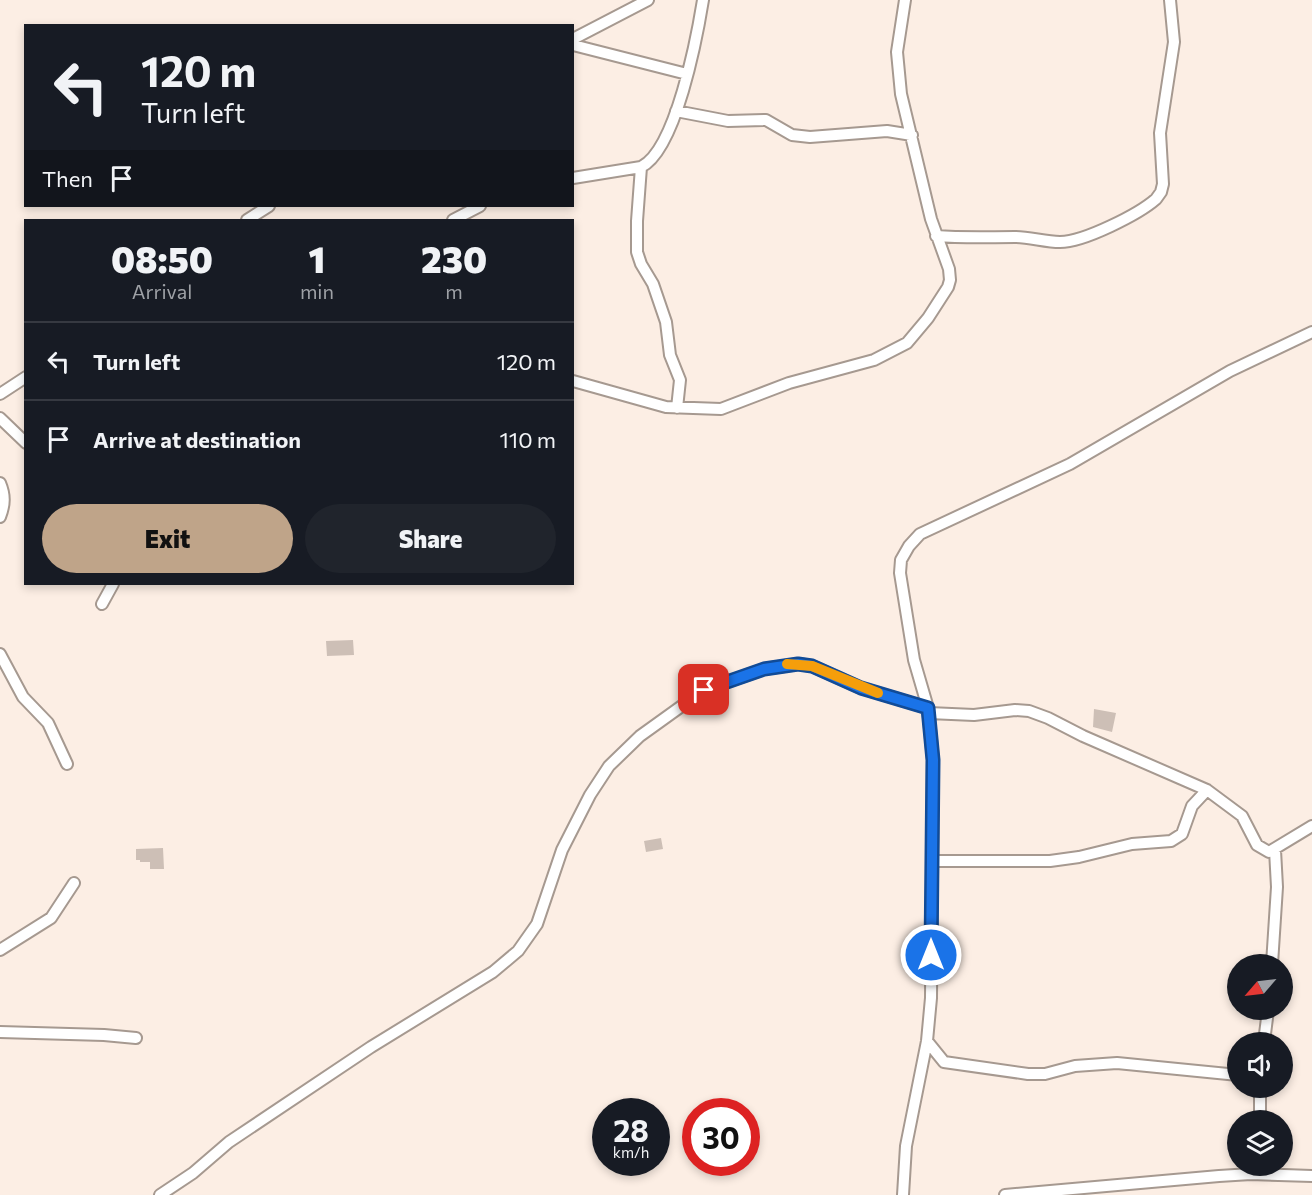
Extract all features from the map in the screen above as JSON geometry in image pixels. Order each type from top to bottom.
[{"type":"street","points":[[574,38],[648,0]]},
{"type":"street","points":[[574,178],[641,167],[657,151],[668,134],[676,111],[687,74],[703,0]]},
{"type":"street","points":[[574,381],[666,407],[721,409],[789,383],[874,360],[907,343],[928,318],[948,287],[949,269],[936,236],[901,94],[897,52],[906,0]]},
{"type":"street","points":[[936,236],[973,239],[1036,237],[1059,242],[1072,241],[1098,232],[1156,199],[1163,184],[1160,133],[1174,42],[1170,0]]},
{"type":"street","points":[[574,45],[687,74]]},
{"type":"street","points":[[676,111],[728,121],[765,120],[792,135],[810,137],[887,131],[912,135]]},
{"type":"street","points":[[641,167],[637,210],[637,252],[653,284],[666,322],[670,355],[680,380],[677,408]]},
{"type":"street","points":[[249,219],[267,207]]},
{"type":"street","points":[[455,219],[478,207]]},
{"type":"street","points":[[903,1195],[906,1146],[927,1041],[931,998],[933,760],[929,710],[914,660],[900,573],[901,560],[921,534],[1070,464],[1230,371],[1312,332]]},
{"type":"street","points":[[0,394],[24,379]]},
{"type":"street","points":[[0,418],[24,441]]},
{"type":"street","points":[[0,483],[4,493],[4,507],[0,517]]},
{"type":"street","points":[[102,604],[112,585]]},
{"type":"street","points":[[0,654],[26,702],[48,723],[67,764]]},
{"type":"street","points":[[160,1195],[193,1173],[229,1142],[371,1047],[494,972],[518,951],[537,924],[562,850],[590,795],[609,766],[640,736],[704,690],[764,669],[798,664],[812,666],[861,688],[950,715],[1029,711],[1207,790],[1242,816],[1257,844],[1269,852],[1312,826]]},
{"type":"street","points":[[932,861],[1050,861],[1079,857],[1132,844],[1171,841],[1182,834],[1192,806],[1207,790]]},
{"type":"street","points":[[1273,954],[1277,887],[1275,850]]},
{"type":"street","points":[[0,950],[51,918],[74,883]]},
{"type":"street","points":[[0,1032],[136,1038]]},
{"type":"street","points":[[927,1041],[944,1062],[1028,1074],[1045,1074],[1075,1066],[1117,1063],[1227,1074]]},
{"type":"street","points":[[1005,1195],[1227,1173]]},
{"type":"street","points":[[1293,1174],[1312,1176]]},
{"type":"building","points":[[353,640],[354,655],[327,656],[326,641]]},
{"type":"building","points":[[1094,709],[1116,713],[1112,732],[1093,727]]},
{"type":"building","points":[[661,838],[663,849],[646,852],[644,841]]},
{"type":"building","points":[[163,848],[164,869],[150,869],[150,862],[136,860],[136,849]]},
{"type":"slow traffic","points":[[787,664],[812,666],[861,688],[878,693]]},
{"type":"route","points":[[704,690],[738,676],[784,664],[798,664],[812,666],[861,688],[928,708],[933,760],[931,955]]}]
